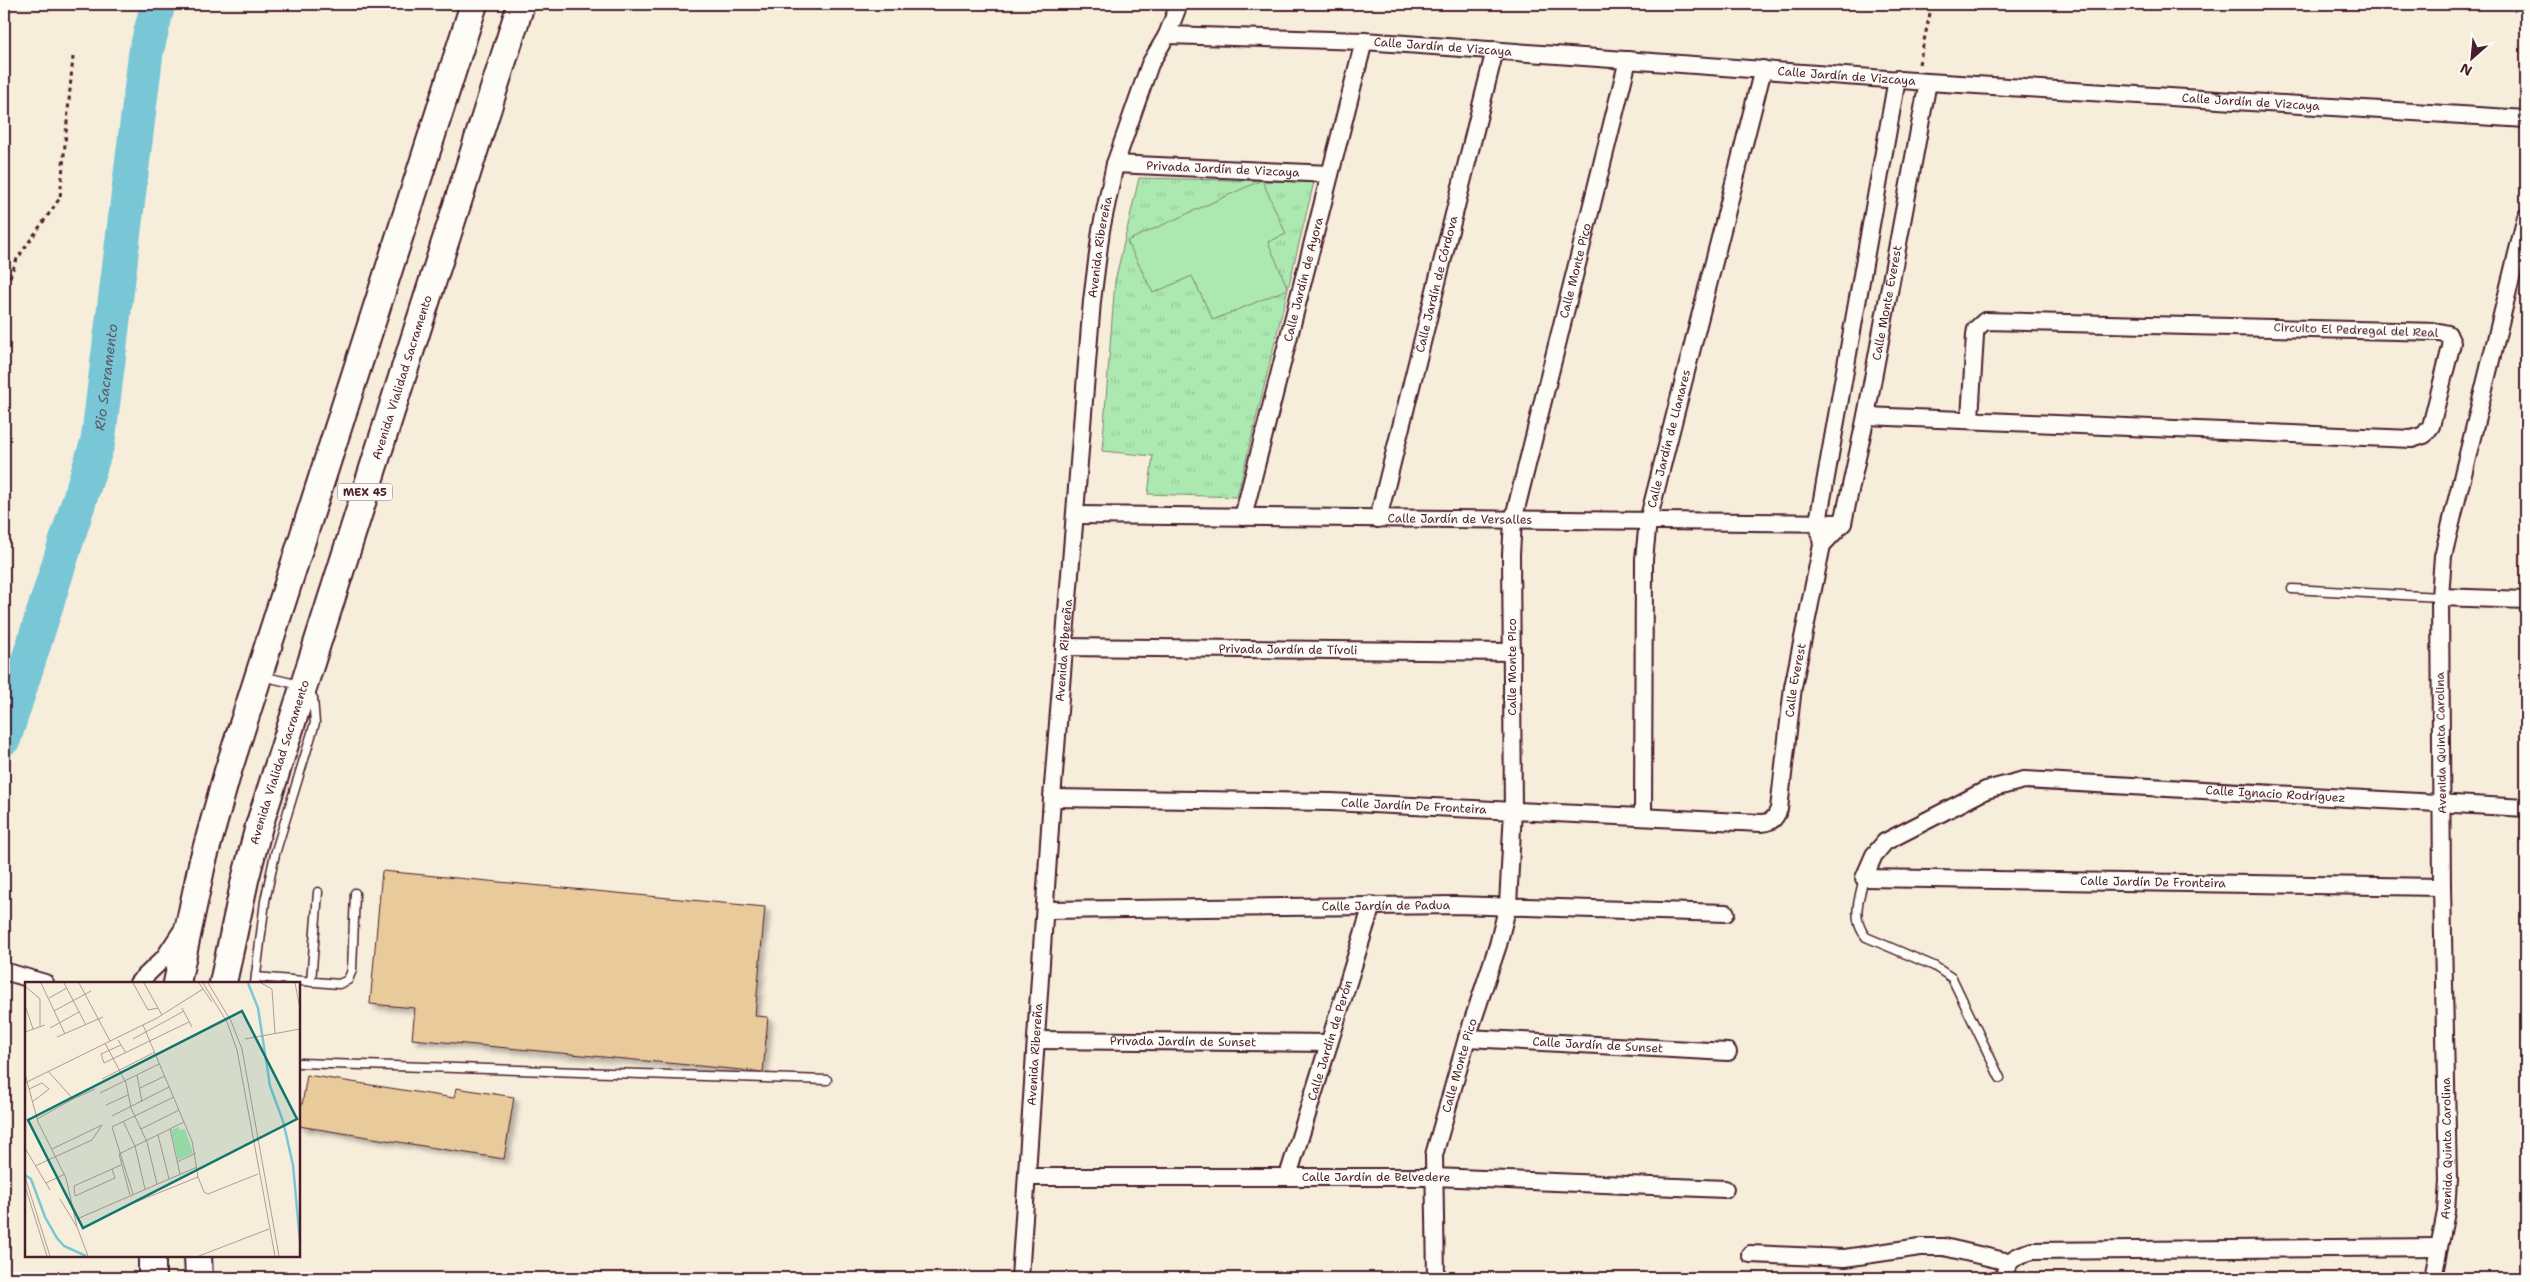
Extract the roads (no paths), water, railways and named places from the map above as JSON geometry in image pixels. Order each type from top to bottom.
[{"type":"highway","name":"MEX 45","points":[[177,982],[189,921],[214,819],[474,4]]},
{"type":"highway","name":"Avenida Vialidad Sacramento","points":[[223,982],[264,852],[304,687],[521,4]]},
{"type":"highway","points":[[152,1257],[152,1278]]},
{"type":"highway","points":[[198,1257],[199,1278]]},
{"type":"street","name":"Avenida Ribereña","points":[[1020,1278],[1052,798],[1092,302],[1102,230],[1115,164],[1150,64],[1167,35],[1180,4]]},
{"type":"street","name":"Calle Jardín de Vizcaya","points":[[1167,35],[1364,41],[1897,80],[2526,119]]},
{"type":"street","name":"Calle Jardín de Ayora","points":[[1244,517],[1364,41]]},
{"type":"street","name":"Calle Jardín de Córdova","points":[[1378,518],[1495,50]]},
{"type":"street","name":"Calle Monte Pico","points":[[1436,1278],[1434,1155],[1440,1128],[1498,945],[1508,905],[1513,810],[1511,554],[1513,521],[1628,60]]},
{"type":"street","name":"Calle Jardín de Llanares","points":[[1643,817],[1644,560],[1648,521],[1763,69]]},
{"type":"street","points":[[1818,522],[1897,80]]},
{"type":"street","name":"Calle Monte Everest","points":[[1843,524],[1866,416],[1922,81]]},
{"type":"street","name":"Privada Jardín de Vizcaya","points":[[1115,164],[1330,174]]},
{"type":"street","name":"Avenida Quinta Carolina","points":[[2433,1278],[2446,1212],[2448,1180],[2442,887],[2440,597],[2445,539],[2526,217]]},
{"type":"street","name":"Circuito El Pedregal del Real","points":[[1866,416],[2412,439],[2424,435],[2431,426],[2452,343],[2448,334],[2439,332],[1985,321],[1976,329],[1975,335],[1970,420]]},
{"type":"street","name":"Calle Jardín de Versalles","points":[[1076,515],[1513,521],[1818,522],[1843,524]]},
{"type":"street","name":"Calle Everest","points":[[1775,818],[1780,800],[1793,687],[1822,545],[1818,522]]},
{"type":"street","points":[[1822,545],[1843,524]]},
{"type":"street","points":[[2440,597],[2526,600]]},
{"type":"street","name":"Privada Jardín de Tívoli","points":[[1064,648],[1512,652]]},
{"type":"street","name":"Calle Ignacio Rodríguez","points":[[1864,878],[1874,855],[1885,842],[1986,790],[2024,780],[2526,808]]},
{"type":"street","name":"Calle Jardín De Fronteira","points":[[1052,798],[1259,799],[1513,810],[1761,824],[1770,822],[1775,818]]},
{"type":"street","name":"Calle Jardín De Fronteira","points":[[1864,878],[2442,887]]},
{"type":"street","name":"Calle Jardín de Padua","points":[[1046,910],[1372,904],[1508,905],[1726,913]]},
{"type":"street","name":"Calle Jardín de Perón","points":[[1288,1176],[1372,904]]},
{"type":"street","points":[[139,982],[164,958],[189,921]]},
{"type":"street","points":[[4,971],[42,982]]},
{"type":"street","name":"Calle Jardín de Sunset","points":[[1467,1038],[1728,1052]]},
{"type":"street","name":"Privada Jardín de Sunset","points":[[1037,1040],[1329,1043]]},
{"type":"street","name":"Calle Jardín de Belvedere","points":[[1027,1177],[1434,1177],[1725,1189]]},
{"type":"street","points":[[1750,1254],[1845,1258],[1920,1247],[1944,1247],[2008,1262]]},
{"type":"street","points":[[2004,1278],[2008,1262],[2018,1255],[2033,1252],[2439,1247]]},
{"type":"lane","points":[[2292,589],[2440,597]]},
{"type":"lane","points":[[260,676],[304,687]]},
{"type":"lane","points":[[264,852],[266,901],[255,980],[339,984],[348,980],[351,975],[355,893]]},
{"type":"lane","points":[[1864,878],[1857,910],[1859,928],[1866,937],[1934,966],[1952,978],[2000,1078]]},
{"type":"lane","points":[[312,982],[318,892]]},
{"type":"lane","points":[[300,1063],[827,1080]]},
{"type":"waterway","name":"Rio Sacramento","points":[[4,738],[98,441],[146,52],[158,4]]}]
